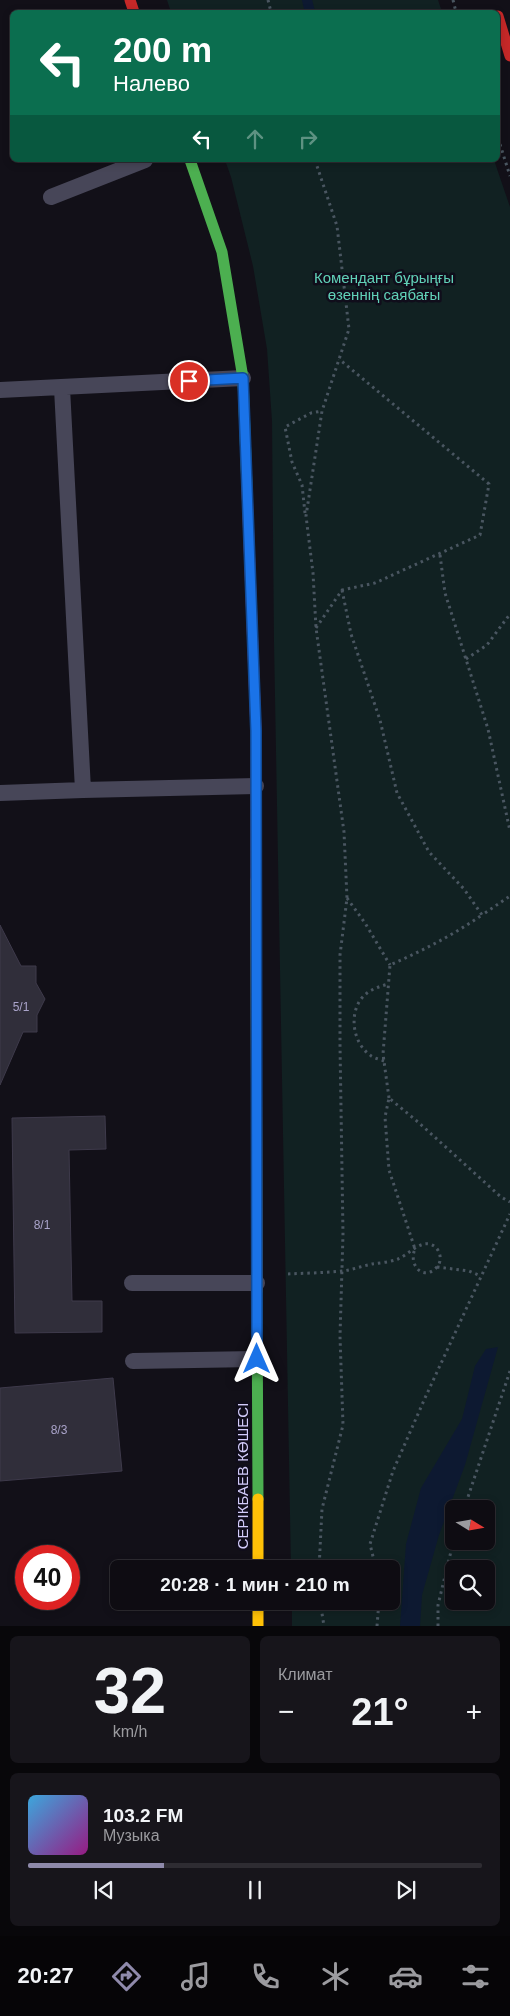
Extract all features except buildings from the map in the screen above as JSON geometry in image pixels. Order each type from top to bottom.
[{"type":"street","points":[[500,25],[510,56]]},
{"type":"street","name":"СЕРІКБАЕВ КӨШЕСІ","points":[[191,162],[222,252],[243,378],[256,731],[258,1560]]},
{"type":"street","points":[[258,1610],[258,1626]]},
{"type":"lane","points":[[51,197],[140,162]]},
{"type":"lane","points":[[0,390],[243,378]]},
{"type":"lane","points":[[62,388],[83,790]]},
{"type":"lane","points":[[0,793],[256,786]]},
{"type":"lane","points":[[132,1284],[257,1284]]},
{"type":"lane","points":[[133,1360],[257,1359]]},
{"type":"path","points":[[500,144],[510,176]]},
{"type":"path","points":[[306,516],[322,411],[349,330],[337,226],[316,162]]},
{"type":"path","points":[[316,628],[342,590],[375,583],[480,535],[489,484],[340,360]]},
{"type":"path","points":[[319,1560],[322,1508],[343,1425],[340,1336],[342,1271],[340,955],[347,898],[344,832],[316,628],[313,573],[302,484],[292,462],[285,427],[311,413],[322,411]]},
{"type":"path","points":[[440,554],[445,593],[488,729],[510,832]]},
{"type":"path","points":[[342,590],[351,634],[380,720],[397,793],[429,852],[464,889],[482,915]]},
{"type":"path","points":[[466,658],[487,644],[510,614]]},
{"type":"path","points":[[390,965],[426,949],[510,896]]},
{"type":"path","points":[[281,1275],[342,1271],[398,1259],[415,1249],[422,1245],[428,1244],[435,1247],[440,1253],[440,1260],[437,1267],[432,1271],[424,1272],[417,1269],[413,1263],[412,1256],[415,1249],[390,1170],[384,1117],[389,1098],[383,1054],[390,965],[365,922],[347,898]]},
{"type":"path","points":[[384,1062],[370,1055],[359,1044],[354,1029],[355,1013],[361,999],[374,989],[388,984]]},
{"type":"path","points":[[389,1098],[501,1197],[510,1202]]},
{"type":"path","points":[[374,1560],[370,1544],[393,1471],[510,1214]]},
{"type":"path","points":[[437,1267],[469,1270],[481,1276]]},
{"type":"path","points":[[467,1500],[510,1371]]},
{"type":"path","points":[[438,1626],[438,1605],[451,1550]]},
{"type":"path","points":[[321,1610],[324,1626]]},
{"type":"path","points":[[377,1626],[379,1610]]},
{"type":"green space","points":[[167,0],[438,0],[441,10],[170,10]]},
{"type":"green space","name":"Комендант бұрыңғы өзеннің саябағы","points":[[226,162],[495,162],[510,207],[510,1626],[292,1626],[292,1610],[400,1610],[400,1560],[291,1560],[274,642],[272,421],[267,349],[253,266]]},
{"type":"water","points":[[498,1347],[465,1465],[452,1500],[445,1500],[445,1519],[422,1595],[420,1626],[400,1626],[406,1544],[421,1488],[462,1419],[475,1366],[486,1349]]},
{"type":"waterway","points":[[307,0],[310,10]]},
{"type":"traffic: fast","points":[[191,162],[222,252],[243,378],[247,488]]},
{"type":"traffic: fast","points":[[257,1291],[258,1499]]},
{"type":"traffic: slow","points":[[256,880],[257,1291]]},
{"type":"traffic: slow","points":[[258,1499],[258,1560]]},
{"type":"traffic: slow","points":[[258,1610],[258,1626]]},
{"type":"traffic: jam","points":[[130,0],[133,10]]},
{"type":"traffic: jam","points":[[500,23],[510,56]]},
{"type":"traffic: jam","points":[[247,488],[256,731],[256,880]]},
{"type":"route","points":[[189,381],[243,378],[256,731],[257,1359]]}]
